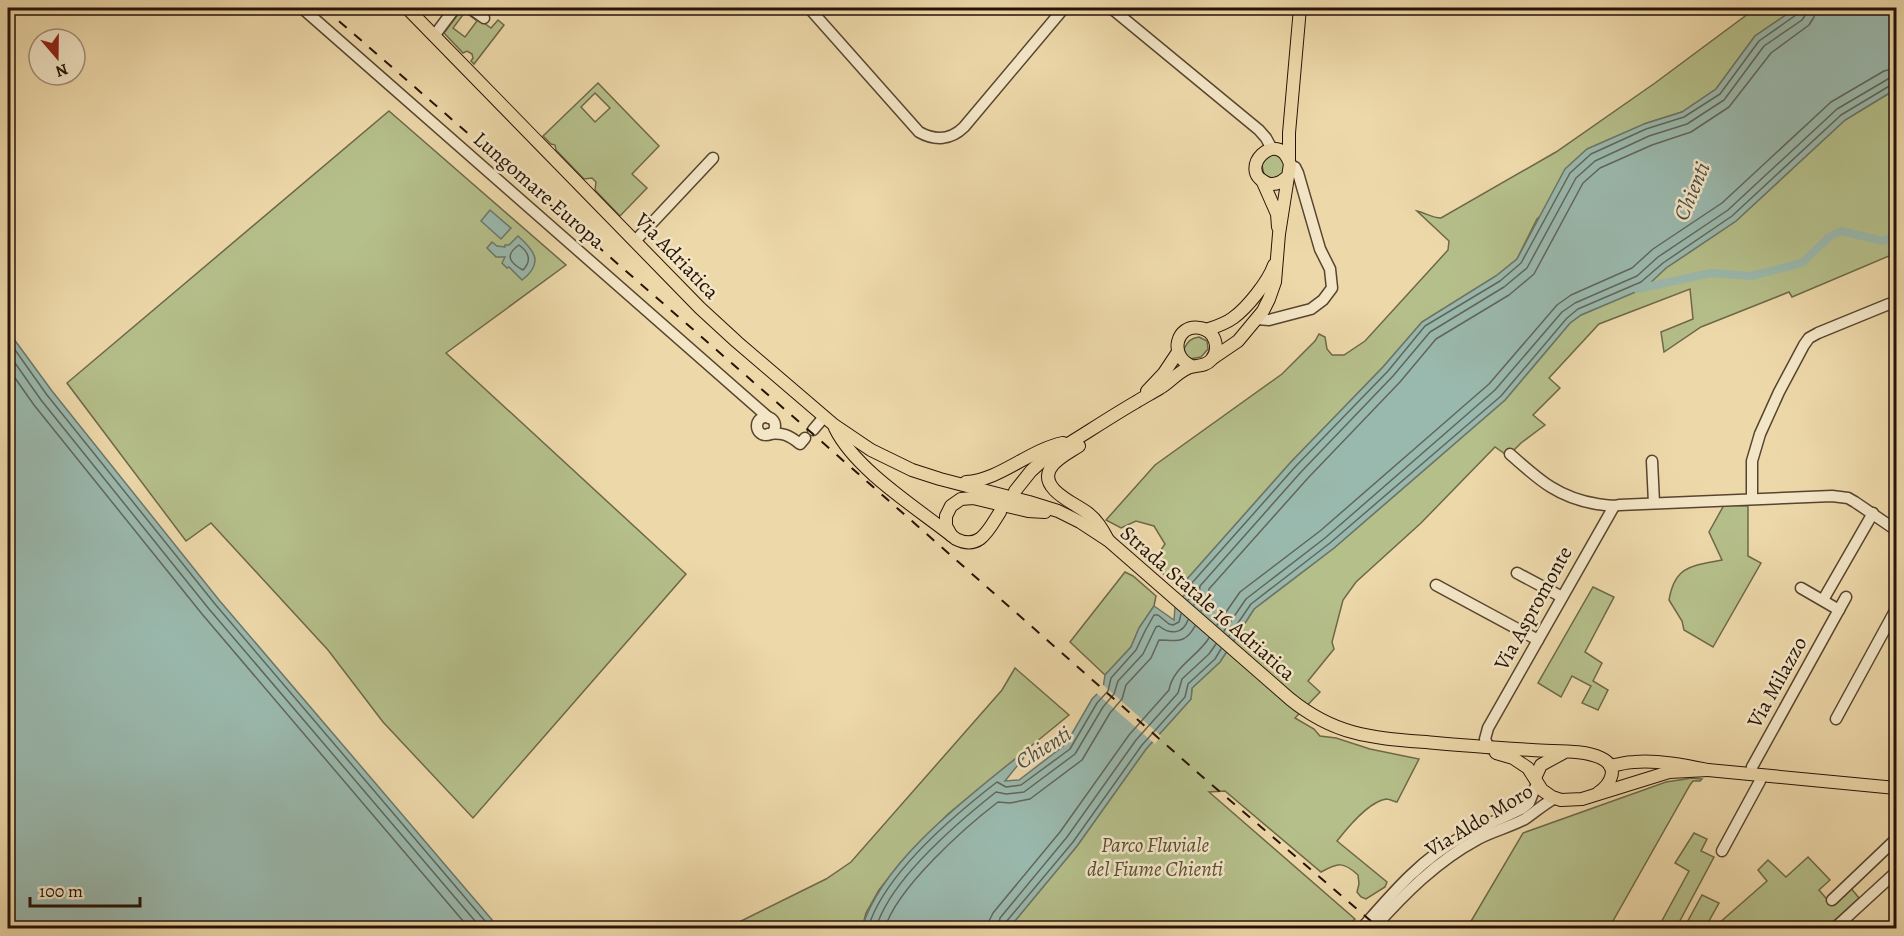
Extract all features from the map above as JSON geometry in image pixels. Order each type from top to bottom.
[{"type":"main road","name":"Via Adriatica","points":[[407,8],[716,323],[829,421],[891,461],[925,475],[956,483]]},
{"type":"main road","points":[[1015,491],[1037,464],[1162,387],[1185,369],[1203,365],[1238,341],[1263,311],[1272,291],[1289,167],[1289,133],[1300,8]]},
{"type":"main road","points":[[1279,234],[1277,214],[1256,167],[1269,151],[1283,142],[1289,133]]},
{"type":"main road","points":[[1269,151],[1281,151],[1289,167]]},
{"type":"main road","points":[[1262,180],[1270,184],[1282,182],[1289,167]]},
{"type":"main road","points":[[1206,330],[1224,324],[1240,313],[1272,270],[1278,256]]},
{"type":"main road","points":[[1192,366],[1182,360],[1178,352],[1178,340],[1184,332],[1196,327],[1212,334],[1216,342],[1213,358]]},
{"type":"main road","points":[[1138,400],[1164,373],[1178,352]]},
{"type":"main road","points":[[829,421],[844,443],[884,483],[952,536],[964,542],[977,541],[987,533],[1000,512]]},
{"type":"main road","points":[[1088,432],[1079,446],[1053,465],[1048,479],[1058,494],[1088,512],[1097,521],[1112,545]]},
{"type":"main road","points":[[956,483],[983,479],[1040,450],[1074,441]]},
{"type":"main road","name":"Strada Statale 16 Adriatica","points":[[956,483],[1058,511],[1080,522],[1112,545],[1290,699],[1316,718],[1346,732],[1380,738],[1564,752]]},
{"type":"main road","points":[[952,536],[946,526],[946,516],[951,506],[961,499],[974,498],[1028,511],[1058,511]]},
{"type":"main road","name":"Strada Statale 16 Adriatica","points":[[1436,743],[1502,754],[1513,758],[1528,768],[1536,780]]},
{"type":"main road","points":[[1598,793],[1610,782],[1612,772],[1610,766],[1602,758],[1579,752],[1564,752],[1541,765],[1536,780],[1547,794],[1555,798],[1572,800],[1598,793],[1669,772],[1708,770]]},
{"type":"main road","points":[[1610,766],[1630,762],[1647,762],[1896,788]]},
{"type":"street","name":"Lungomare Europa","points":[[302,8],[769,418]]},
{"type":"street","points":[[434,36],[455,8]]},
{"type":"street","points":[[470,8],[484,18]]},
{"type":"street","points":[[808,8],[919,132],[939,138],[955,135],[964,127],[1064,8]]},
{"type":"street","points":[[1111,8],[1259,130],[1264,135],[1269,151]]},
{"type":"street","points":[[635,241],[713,158]]},
{"type":"street","points":[[1257,319],[1269,320],[1311,309],[1323,300],[1332,288],[1330,269],[1317,241],[1298,172],[1295,167],[1289,167]]},
{"type":"street","points":[[1752,499],[1752,461],[1760,434],[1804,345],[1814,335],[1885,306]]},
{"type":"street","points":[[751,401],[758,422],[757,427],[759,432],[764,434],[779,433],[806,437],[829,421]]},
{"type":"street","points":[[758,422],[762,418],[769,418],[773,421],[774,427],[768,434]]},
{"type":"street","points":[[1510,453],[1551,489],[1576,500],[1612,508],[1619,505],[1654,503],[1840,496],[1848,498],[1873,513],[1896,530]]},
{"type":"street","points":[[1652,460],[1654,503]]},
{"type":"street","name":"Via Aspromonte","points":[[1458,745],[1477,737],[1488,728],[1612,508]]},
{"type":"street","points":[[1823,600],[1873,513]]},
{"type":"street","points":[[1517,573],[1562,597]]},
{"type":"street","points":[[1436,585],[1538,640]]},
{"type":"street","points":[[1801,588],[1839,609]]},
{"type":"street","name":"Via Milazzo","points":[[1722,851],[1760,781],[1752,767],[1846,597]]},
{"type":"street","points":[[1836,719],[1896,609]]},
{"type":"street","points":[[1488,728],[1485,739],[1489,748]]},
{"type":"street","name":"Via Aldo Moro","points":[[1362,928],[1395,891],[1439,851],[1466,834],[1529,803],[1536,780]]},
{"type":"street","name":"Via Aldo Moro","points":[[1374,928],[1440,863],[1481,837],[1526,818],[1540,806],[1555,798]]},
{"type":"street","points":[[1832,900],[1896,839]]},
{"type":"street","points":[[1835,928],[1896,872]]},
{"type":"green space","points":[[463,8],[491,28],[498,20],[504,25],[474,64],[471,61],[472,54],[467,51],[463,53],[444,33]],"holes":[[[465,12],[477,21],[465,37],[453,28]]]},
{"type":"green space","points":[[1756,8],[1796,8],[1755,36],[1716,89],[1682,112],[1644,124],[1537,219],[1517,259],[1496,276],[1422,322],[1383,367],[1291,462],[1180,587],[1151,564],[1165,544],[1154,526],[1136,521],[1121,528],[1106,520],[1155,465],[1282,374],[1315,341],[1319,334],[1325,337],[1327,349],[1332,355],[1344,355],[1365,341],[1448,250],[1449,241],[1417,211],[1441,218],[1556,152],[1655,83]]},
{"type":"green space","points":[[598,83],[659,146],[632,174],[647,188],[620,216],[595,190],[596,182],[592,178],[584,179],[556,150],[555,145],[543,136]],"holes":[[[595,93],[610,108],[595,122],[581,107]]]},
{"type":"green space","name":"Parco Fluviale del Fiume Chienti","points":[[1896,89],[1896,253],[1792,297],[1789,292],[1701,327],[1664,352],[1661,332],[1693,319],[1690,289],[1599,324],[1549,378],[1560,388],[1533,415],[1545,425],[1508,456],[1495,447],[1421,523],[1356,582],[1343,600],[1332,642],[1334,649],[1308,681],[1320,692],[1295,718],[1314,729],[1320,736],[1419,759],[1397,802],[1387,799],[1373,804],[1337,841],[1387,882],[1385,887],[1366,899],[1361,897],[1357,892],[1358,875],[1348,867],[1336,865],[1321,872],[1225,791],[1209,792],[1355,919],[1345,928],[1009,928],[1077,846],[1146,749],[1191,699],[1192,688],[1220,662],[1254,609],[1334,548],[1505,400],[1570,323],[1581,315],[1645,287],[1666,268],[1736,221],[1845,120]]},
{"type":"green space","points":[[389,111],[566,265],[446,353],[686,574],[473,818],[383,722],[328,650],[211,523],[186,541],[67,383]]},
{"type":"green space","points":[[1268,154],[1278,154],[1285,163],[1283,174],[1275,180],[1264,175],[1262,165]]},
{"type":"green space","points":[[1199,337],[1207,341],[1208,349],[1201,357],[1190,359],[1185,355],[1184,349],[1190,340]]},
{"type":"green space","points":[[1724,505],[1748,506],[1748,556],[1761,563],[1713,647],[1684,630],[1682,621],[1669,600],[1672,588],[1680,574],[1694,566],[1722,560],[1709,532]]},
{"type":"green space","points":[[1125,572],[1156,596],[1154,606],[1139,628],[1131,647],[1105,675],[1070,642]]},
{"type":"green space","points":[[1593,587],[1614,597],[1585,652],[1602,663],[1593,681],[1608,690],[1598,710],[1582,703],[1591,686],[1572,676],[1561,697],[1538,683]]},
{"type":"green space","points":[[1015,668],[1069,715],[948,814],[901,862],[879,890],[866,913],[862,928],[727,928],[826,879],[851,862],[1002,690]]},
{"type":"green space","points":[[1692,778],[1702,779],[1693,781],[1690,785],[1609,928],[1467,928],[1523,833],[1666,782]]},
{"type":"green space","points":[[1694,833],[1707,839],[1701,851],[1714,857],[1676,928],[1658,928],[1689,871],[1675,863]]},
{"type":"green space","points":[[1808,857],[1830,880],[1819,890],[1831,904],[1850,887],[1859,898],[1826,928],[1715,928],[1767,881],[1758,870],[1768,860],[1786,877]]},
{"type":"green space","points":[[1702,895],[1719,903],[1705,928],[1684,928]]},
{"type":"water","name":"Chienti","points":[[1796,8],[1896,8],[1896,89],[1845,120],[1736,221],[1666,268],[1645,288],[1581,315],[1570,323],[1505,400],[1334,548],[1254,609],[1220,662],[1192,688],[1191,699],[1146,749],[1077,846],[1009,928],[862,928],[888,878],[908,854],[955,808],[1025,751],[1026,755],[1005,781],[1019,780],[1066,744],[1092,699],[1103,688],[1105,675],[1131,647],[1139,628],[1154,606],[1174,620],[1175,607],[1187,591],[1180,587],[1291,462],[1383,367],[1422,322],[1496,276],[1517,259],[1565,169],[1587,149],[1644,124],[1682,112],[1716,89],[1755,36]]},
{"type":"water","points":[[490,210],[511,228],[501,239],[481,221]]},
{"type":"water","points":[[518,236],[535,257],[533,268],[522,280],[502,263],[505,257],[496,257],[487,248],[492,242],[497,246],[505,247]]},
{"type":"water","points":[[8,331],[52,391],[219,600],[499,928],[8,928]]},
{"type":"pier","points":[[1101,683],[1161,736],[1155,744],[1095,692]]},
{"type":"waterway","points":[[1637,289],[1711,273],[1751,276],[1802,263],[1829,237],[1841,231],[1883,241],[1896,235]]},
{"type":"railway","points":[[324,8],[1205,779],[1379,928]]}]
